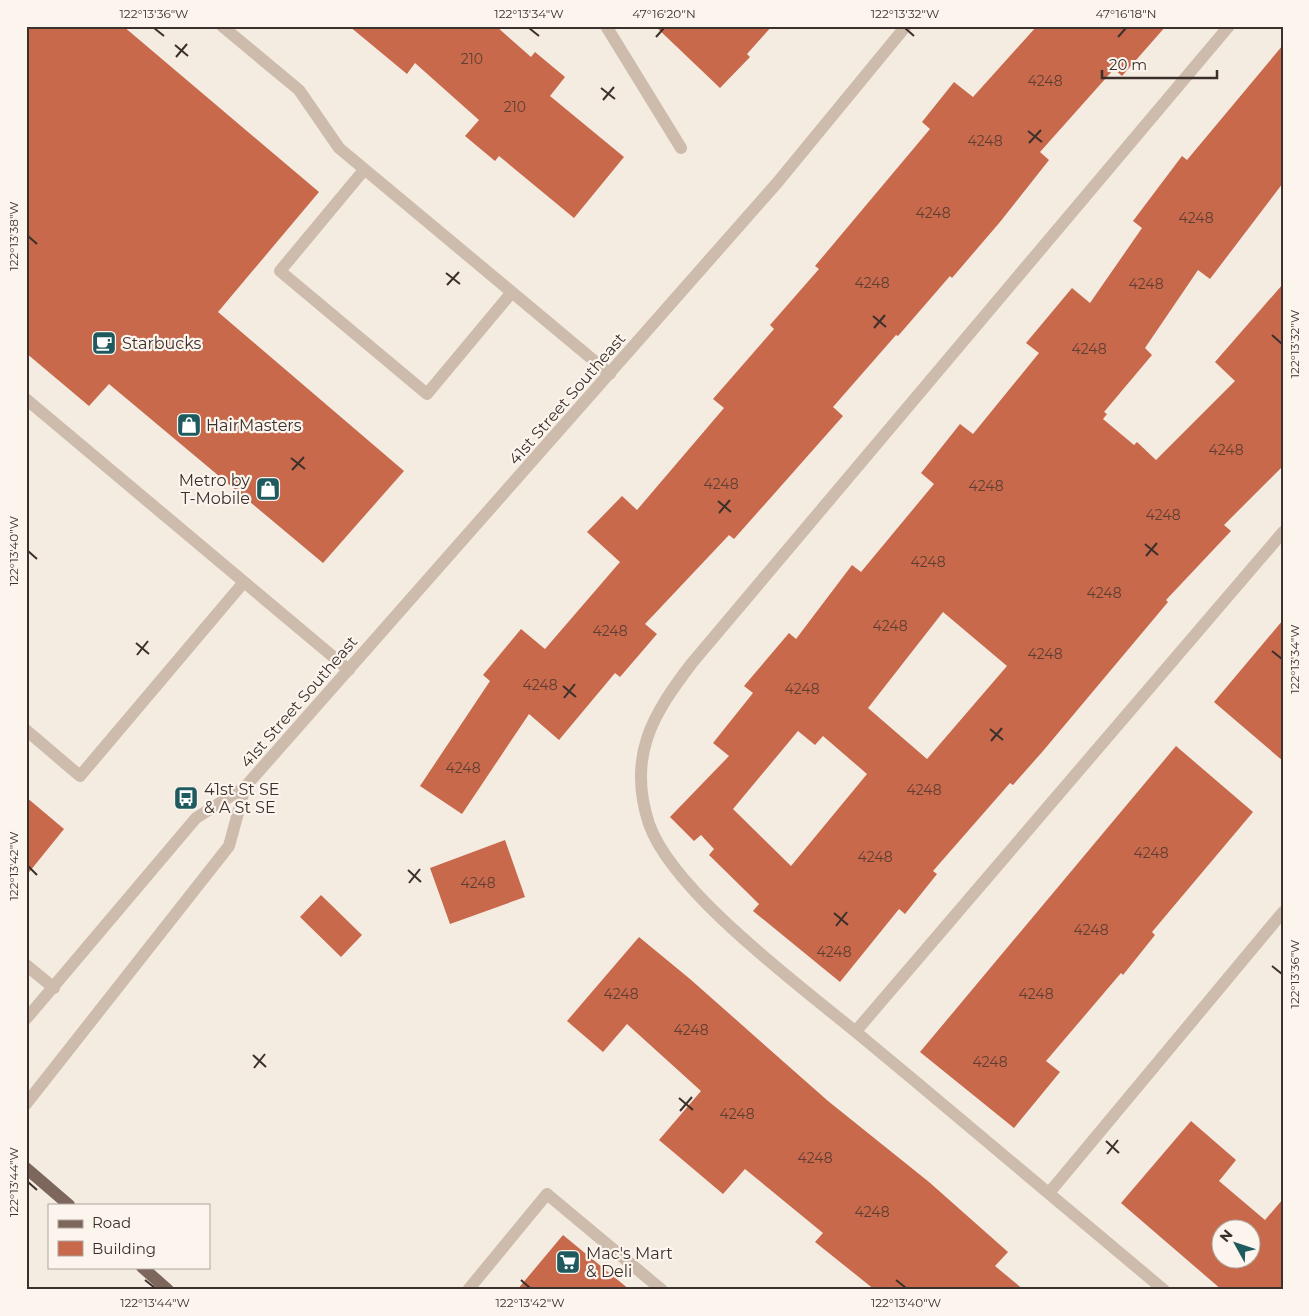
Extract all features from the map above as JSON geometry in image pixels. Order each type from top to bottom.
[{"type":"main road","points":[[26,1168],[68,1204]]},
{"type":"main road","points":[[143,1268],[168,1290]]},
{"type":"street","points":[[222,26],[299,90],[338,148],[610,374]]},
{"type":"street","points":[[606,26],[681,148]]},
{"type":"street","name":"41st Street Southeast","points":[[26,1019],[196,818],[245,788],[777,183],[906,26]]},
{"type":"street","points":[[1164,1290],[736,930],[695,891],[667,857],[650,825],[641,793],[640,760],[652,724],[672,689],[692,663],[1229,26]]},
{"type":"street","points":[[364,170],[280,270],[426,394],[512,292]]},
{"type":"street","points":[[26,399],[349,670]]},
{"type":"street","points":[[856,1031],[1283,532]]},
{"type":"street","points":[[26,730],[80,776],[244,582]]},
{"type":"street","name":"41st Street Southeast","points":[[26,1104],[229,846],[245,788]]},
{"type":"street","points":[[1049,1193],[1283,912]]},
{"type":"street","points":[[26,965],[54,988]]},
{"type":"street","points":[[468,1290],[547,1194],[662,1290]]},
{"type":"building","points":[[26,26],[123,26],[319,192],[218,312],[404,471],[323,563],[109,384],[89,406],[26,353]]},
{"type":"building","points":[[349,26],[496,26],[531,57],[535,52],[565,77],[550,96],[624,157],[574,218],[499,156],[495,161],[465,136],[479,120],[415,63],[407,74]]},
{"type":"building","points":[[655,26],[772,26],[747,54],[750,57],[720,88]]},
{"type":"building","points":[[1037,26],[1166,26],[1122,76],[1114,69],[1040,152],[1049,160],[1000,222],[952,278],[950,276],[833,407],[843,416],[734,539],[729,535],[645,624],[657,634],[620,677],[615,673],[559,740],[529,714],[462,814],[420,786],[490,681],[483,675],[521,629],[545,649],[620,562],[587,532],[622,496],[637,510],[724,408],[713,399],[774,329],[770,325],[819,269],[815,266],[930,129],[922,122],[954,82],[973,97]]},
{"type":"building","points":[[1283,45],[1283,183],[1210,279],[1198,270],[1145,348],[1152,355],[1104,412],[1107,414],[1103,419],[1134,445],[1137,442],[1156,460],[1235,381],[1215,362],[1283,284],[1283,466],[1224,525],[1231,531],[1166,600],[1168,602],[1043,751],[1013,785],[1010,783],[933,871],[937,874],[905,914],[899,909],[840,982],[753,911],[759,904],[709,855],[714,849],[701,835],[694,841],[670,817],[729,756],[713,743],[753,693],[744,686],[789,633],[796,639],[852,565],[861,572],[934,484],[921,473],[960,424],[973,434],[1039,353],[1026,343],[1072,288],[1090,303],[1142,228],[1133,221],[1182,156],[1187,160]],"holes":[[[943,612],[1007,666],[927,759],[868,708]],[[798,731],[815,745],[823,736],[867,774],[791,866],[733,809]]]},
{"type":"building","points":[[1283,620],[1283,761],[1214,702]]},
{"type":"building","points":[[1176,746],[1253,812],[1152,932],[1155,935],[1123,975],[1121,973],[1046,1061],[1060,1072],[1014,1128],[920,1052]]},
{"type":"building","points":[[26,797],[64,829],[26,876]]},
{"type":"building","points":[[505,840],[525,897],[450,924],[430,868]]},
{"type":"building","points":[[321,895],[362,935],[341,957],[300,917]]},
{"type":"building","points":[[639,937],[690,979],[828,1101],[929,1182],[1008,1252],[995,1266],[1024,1290],[875,1290],[815,1242],[823,1233],[745,1169],[723,1194],[659,1140],[701,1091],[627,1024],[603,1052],[567,1021]]},
{"type":"building","points":[[1191,1121],[1236,1160],[1219,1181],[1265,1220],[1283,1199],[1283,1290],[1222,1290],[1121,1203]]},
{"type":"building","name":"Mac's Mart & Deli","points":[[563,1235],[630,1290],[517,1290]]},
{"type":"place","name":"Starbucks","points":[[104,343]]},
{"type":"place","name":"HairMasters","points":[[189,425]]},
{"type":"place","name":"Metro by T-Mobile","points":[[268,489]]},
{"type":"place","name":"41st St SE & A St SE","points":[[186,798]]},
{"type":"place","name":"Mac's Mart & Deli","points":[[568,1262]]}]
